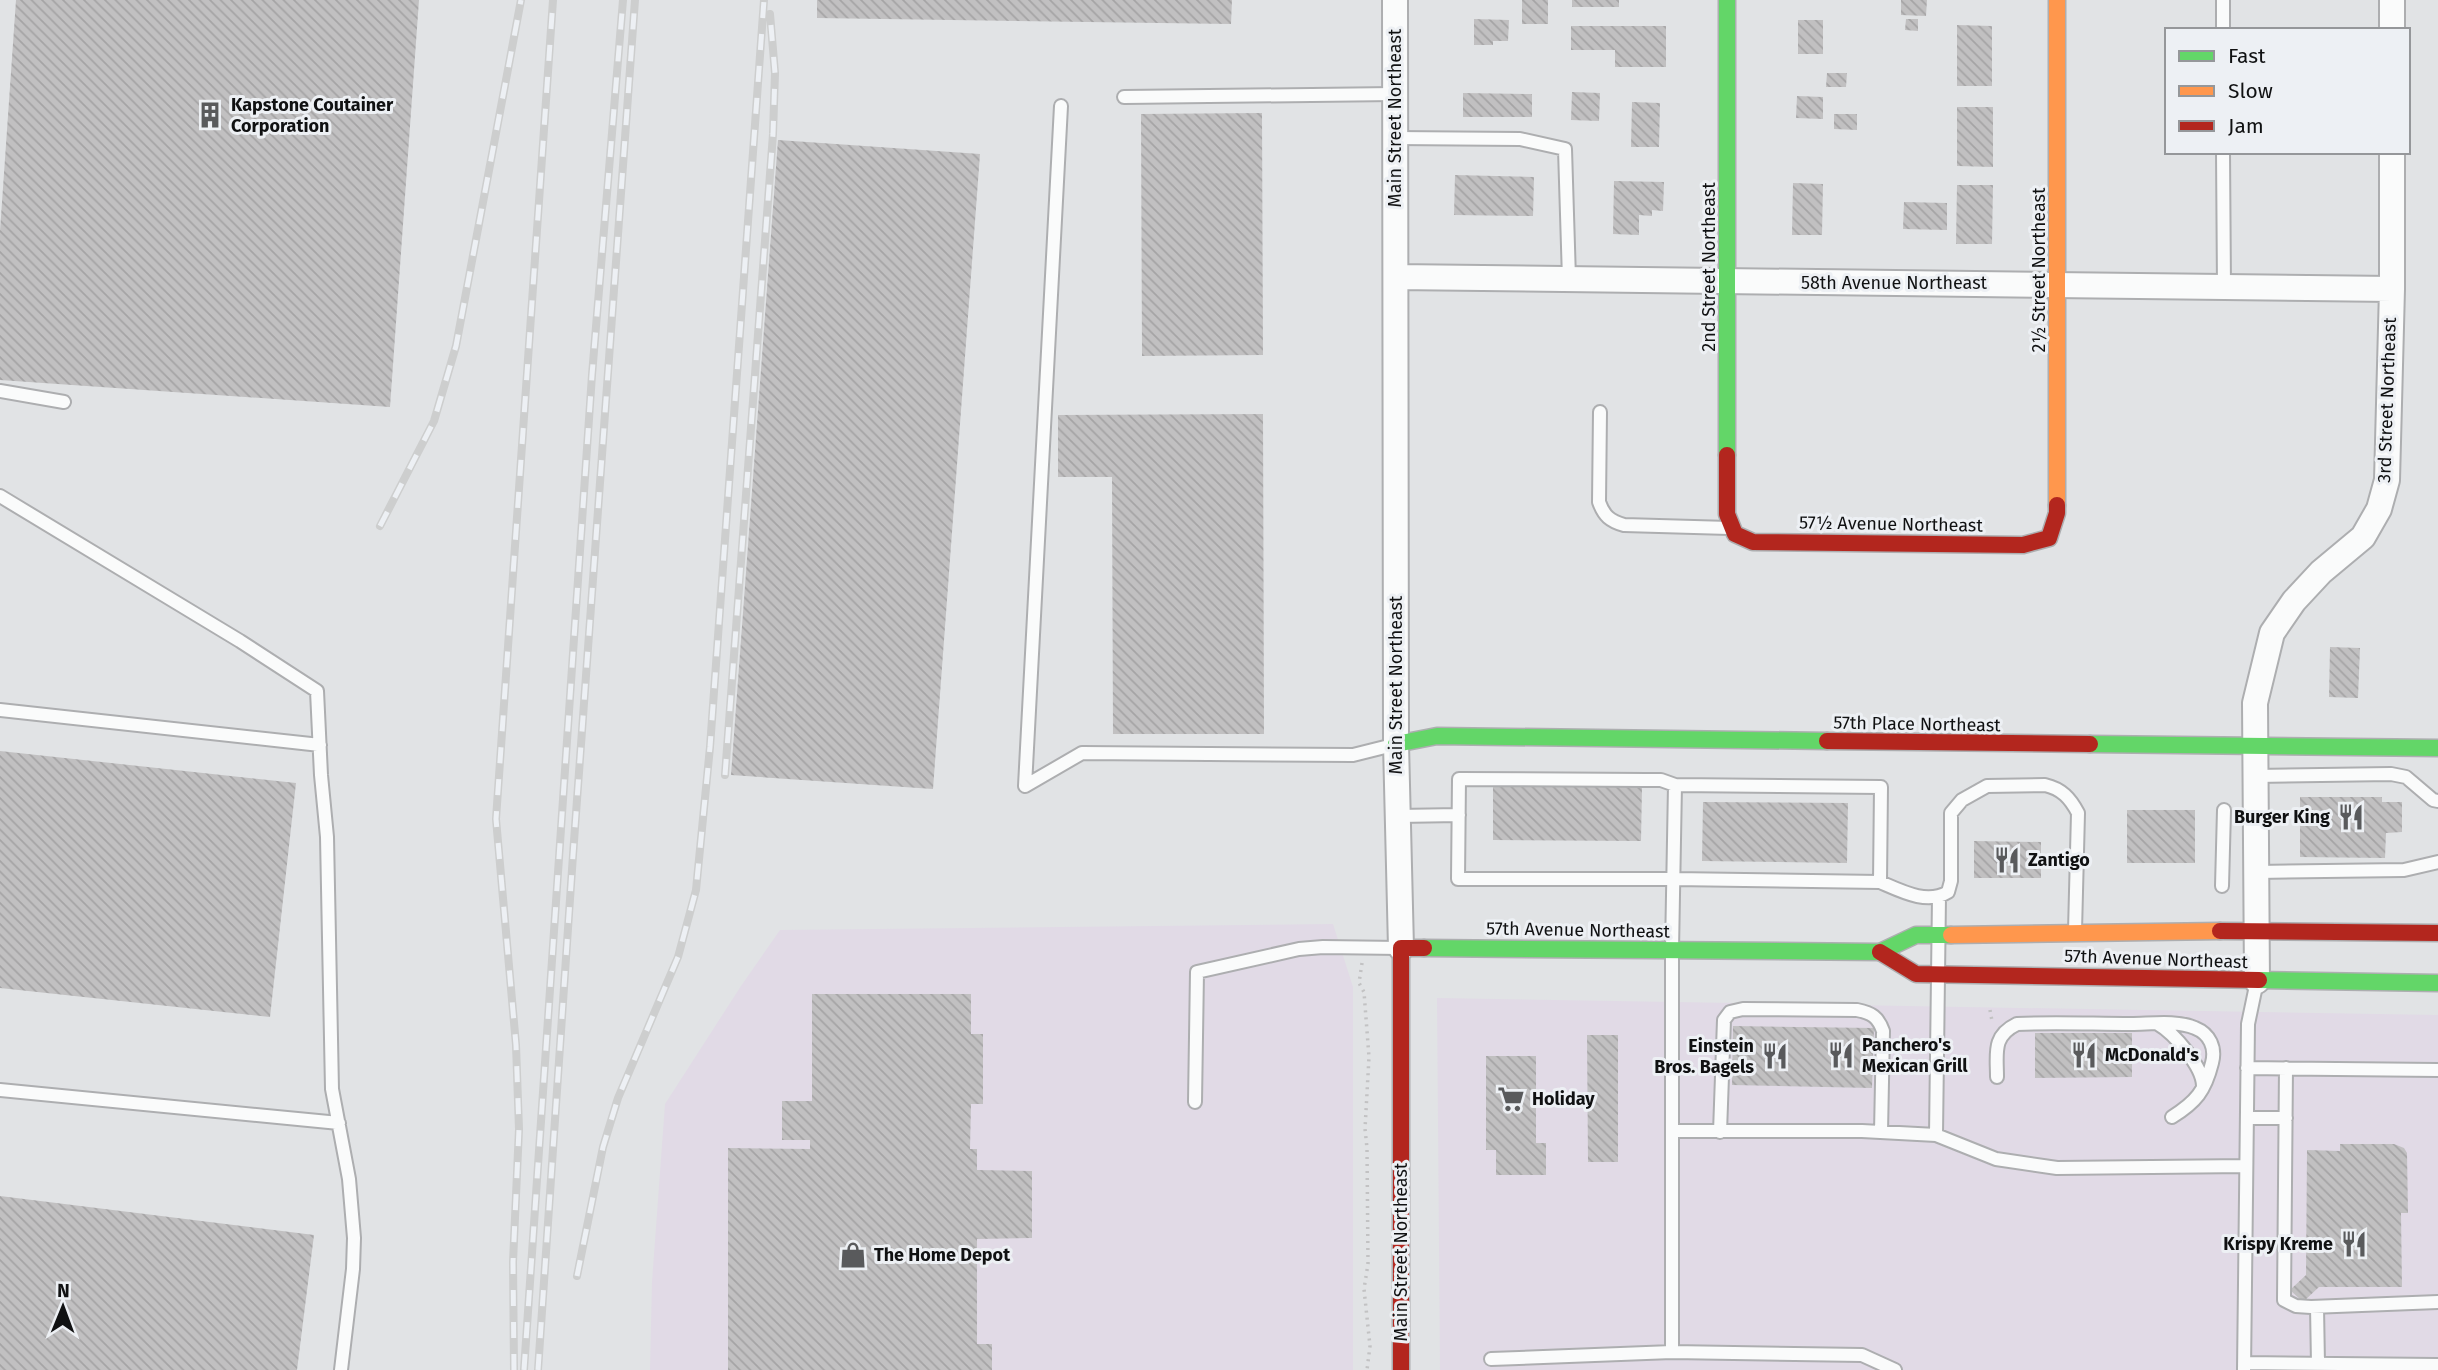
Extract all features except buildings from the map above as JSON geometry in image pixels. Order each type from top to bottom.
[{"type":"street","name":"Main Street Northeast","points":[[1395,0],[1396,744],[1401,948],[1401,1370]]},
{"type":"street","name":"2nd Street Northeast","points":[[1727,0],[1727,514],[1734,531]]},
{"type":"street","name":"2½ Street Northeast","points":[[2049,538],[2057,513],[2057,0]]},
{"type":"street","points":[[2392,0],[2392,28]]},
{"type":"street","name":"3rd Street Northeast","points":[[2257,981],[2255,703],[2272,633],[2294,601],[2321,572],[2363,537],[2379,509],[2387,480],[2392,154]]},
{"type":"street","name":"58th Avenue Northeast","points":[[1396,277],[2392,289]]},
{"type":"street","name":"57½ Avenue Northeast","points":[[1734,531],[1753,542],[2024,545],[2049,538]]},
{"type":"street","name":"57th Place Northeast","points":[[1396,744],[1437,736],[2438,748]]},
{"type":"street","name":"57th Avenue Northeast","points":[[1401,948],[1880,952],[1916,935],[2075,932],[2438,933]]},
{"type":"street","name":"57th Avenue Northeast","points":[[1880,952],[1916,974],[2438,983]]},
{"type":"lane","points":[[2223,0],[2223,28]]},
{"type":"lane","points":[[1124,97],[1395,94]]},
{"type":"lane","points":[[1060,106],[1025,786],[1083,753],[1353,755],[1396,744]]},
{"type":"lane","points":[[1395,138],[1520,139],[1565,149],[1569,279]]},
{"type":"lane","points":[[2223,154],[2224,287]]},
{"type":"lane","points":[[0,391],[64,402]]},
{"type":"lane","points":[[1600,412],[1599,502],[1604,514],[1613,522],[1625,526],[1734,531]]},
{"type":"lane","points":[[0,496],[317,691],[327,837],[332,1089],[349,1179],[354,1238],[341,1370]]},
{"type":"lane","points":[[0,710],[320,745]]},
{"type":"lane","points":[[2255,776],[2391,774],[2406,777],[2433,800],[2438,801]]},
{"type":"lane","points":[[1880,882],[1881,788],[1675,785],[1661,780],[1460,779],[1458,879],[1674,878],[1880,882],[1909,894],[1939,897],[1948,892],[1951,881],[1951,813],[1962,800],[1987,786],[2054,787],[2072,801],[2078,813],[2075,932]]},
{"type":"lane","points":[[1672,1352],[1672,950],[1675,785]]},
{"type":"lane","points":[[2222,886],[2224,810]]},
{"type":"lane","points":[[1398,816],[1459,815]]},
{"type":"lane","points":[[2257,872],[2404,870],[2438,862]]},
{"type":"lane","points":[[1936,1135],[1939,897]]},
{"type":"lane","points":[[1195,1102],[1197,972],[1299,949],[1401,948]]},
{"type":"lane","points":[[2257,981],[2248,1024],[2244,1367],[2318,1364],[2435,1368],[2438,1352]]},
{"type":"lane","points":[[1720,1132],[1724,1020],[1730,1013],[1743,1009],[1857,1010],[1870,1012],[1879,1020],[1883,1031],[1881,1132]]},
{"type":"lane","points":[[1997,1077],[1997,1045],[2002,1034],[2017,1024],[2158,1024],[2195,1027],[2211,1042],[2213,1060],[2203,1089],[2195,1101],[2172,1118]]},
{"type":"lane","points":[[2158,1024],[2174,1036],[2199,1070],[2203,1089]]},
{"type":"lane","points":[[2247,1068],[2438,1070]]},
{"type":"lane","points":[[2286,1068],[2284,1300],[2296,1306],[2317,1307],[2438,1302]]},
{"type":"lane","points":[[0,1090],[339,1123]]},
{"type":"lane","points":[[2247,1118],[2286,1118]]},
{"type":"lane","points":[[1672,1130],[1936,1135],[1996,1159],[2057,1168],[2246,1166]]},
{"type":"lane","points":[[2317,1307],[2318,1364]]},
{"type":"lane","points":[[1491,1359],[1672,1352],[1862,1355],[1895,1370]]},
{"type":"path","points":[[1359,984],[1364,992],[1369,1057],[1365,1129],[1368,1264],[1364,1289],[1370,1346],[1367,1370]]},
{"type":"shaded area","points":[[1333,924],[1353,987],[1353,1370],[650,1370],[652,1282],[665,1104],[780,930]]},
{"type":"shaded area","points":[[1437,998],[2438,1015],[2438,1370],[1440,1370]]},
{"type":"railway","points":[[380,526],[434,421],[456,346],[521,0]]},
{"type":"railway","points":[[514,1370],[513,1262],[519,1129],[516,1045],[496,819],[553,0]]},
{"type":"railway","points":[[524,1370],[592,375],[623,0]]},
{"type":"railway","points":[[538,1370],[635,0]]},
{"type":"railway","points":[[577,1276],[603,1147],[618,1098],[678,957],[696,890],[710,747],[764,0]]},
{"type":"railway","points":[[725,775],[773,134],[775,73],[770,14]]},
{"type":"traffic: fast","points":[[1727,0],[1727,455]]},
{"type":"traffic: fast","points":[[1396,744],[1437,736],[1827,741]]},
{"type":"traffic: fast","points":[[2090,744],[2438,748]]},
{"type":"traffic: fast","points":[[1424,948],[1880,952],[1916,935],[1951,935]]},
{"type":"traffic: fast","points":[[2259,980],[2438,983]]},
{"type":"traffic: slow","points":[[2057,0],[2057,505]]},
{"type":"traffic: slow","points":[[1951,935],[2220,931]]},
{"type":"traffic: jam","points":[[1727,455],[1727,514],[1735,534],[1753,542],[2023,545],[2049,538],[2057,505]]},
{"type":"traffic: jam","points":[[1827,741],[2090,744]]},
{"type":"traffic: jam","points":[[2220,931],[2438,933]]},
{"type":"traffic: jam","points":[[1401,1370],[1401,948],[1424,948]]},
{"type":"traffic: jam","points":[[1880,952],[1916,974],[2259,980]]},
{"type":"place","name":"Kapstone Coutainer Corporation","points":[[210,115]]},
{"type":"place","name":"Burger King","points":[[2351,817]]},
{"type":"place","name":"Zantigo","points":[[2007,860]]},
{"type":"place","name":"Panchero's Mexican Grill","points":[[1841,1055]]},
{"type":"place","name":"McDonald's","points":[[2084,1055]]},
{"type":"place","name":"Einstein Bros. Bagels","points":[[1775,1056]]},
{"type":"place","name":"Holiday","points":[[1511,1099]]},
{"type":"place","name":"Krispy Kreme","points":[[2354,1244]]},
{"type":"place","name":"The Home Depot","points":[[853,1255]]}]
